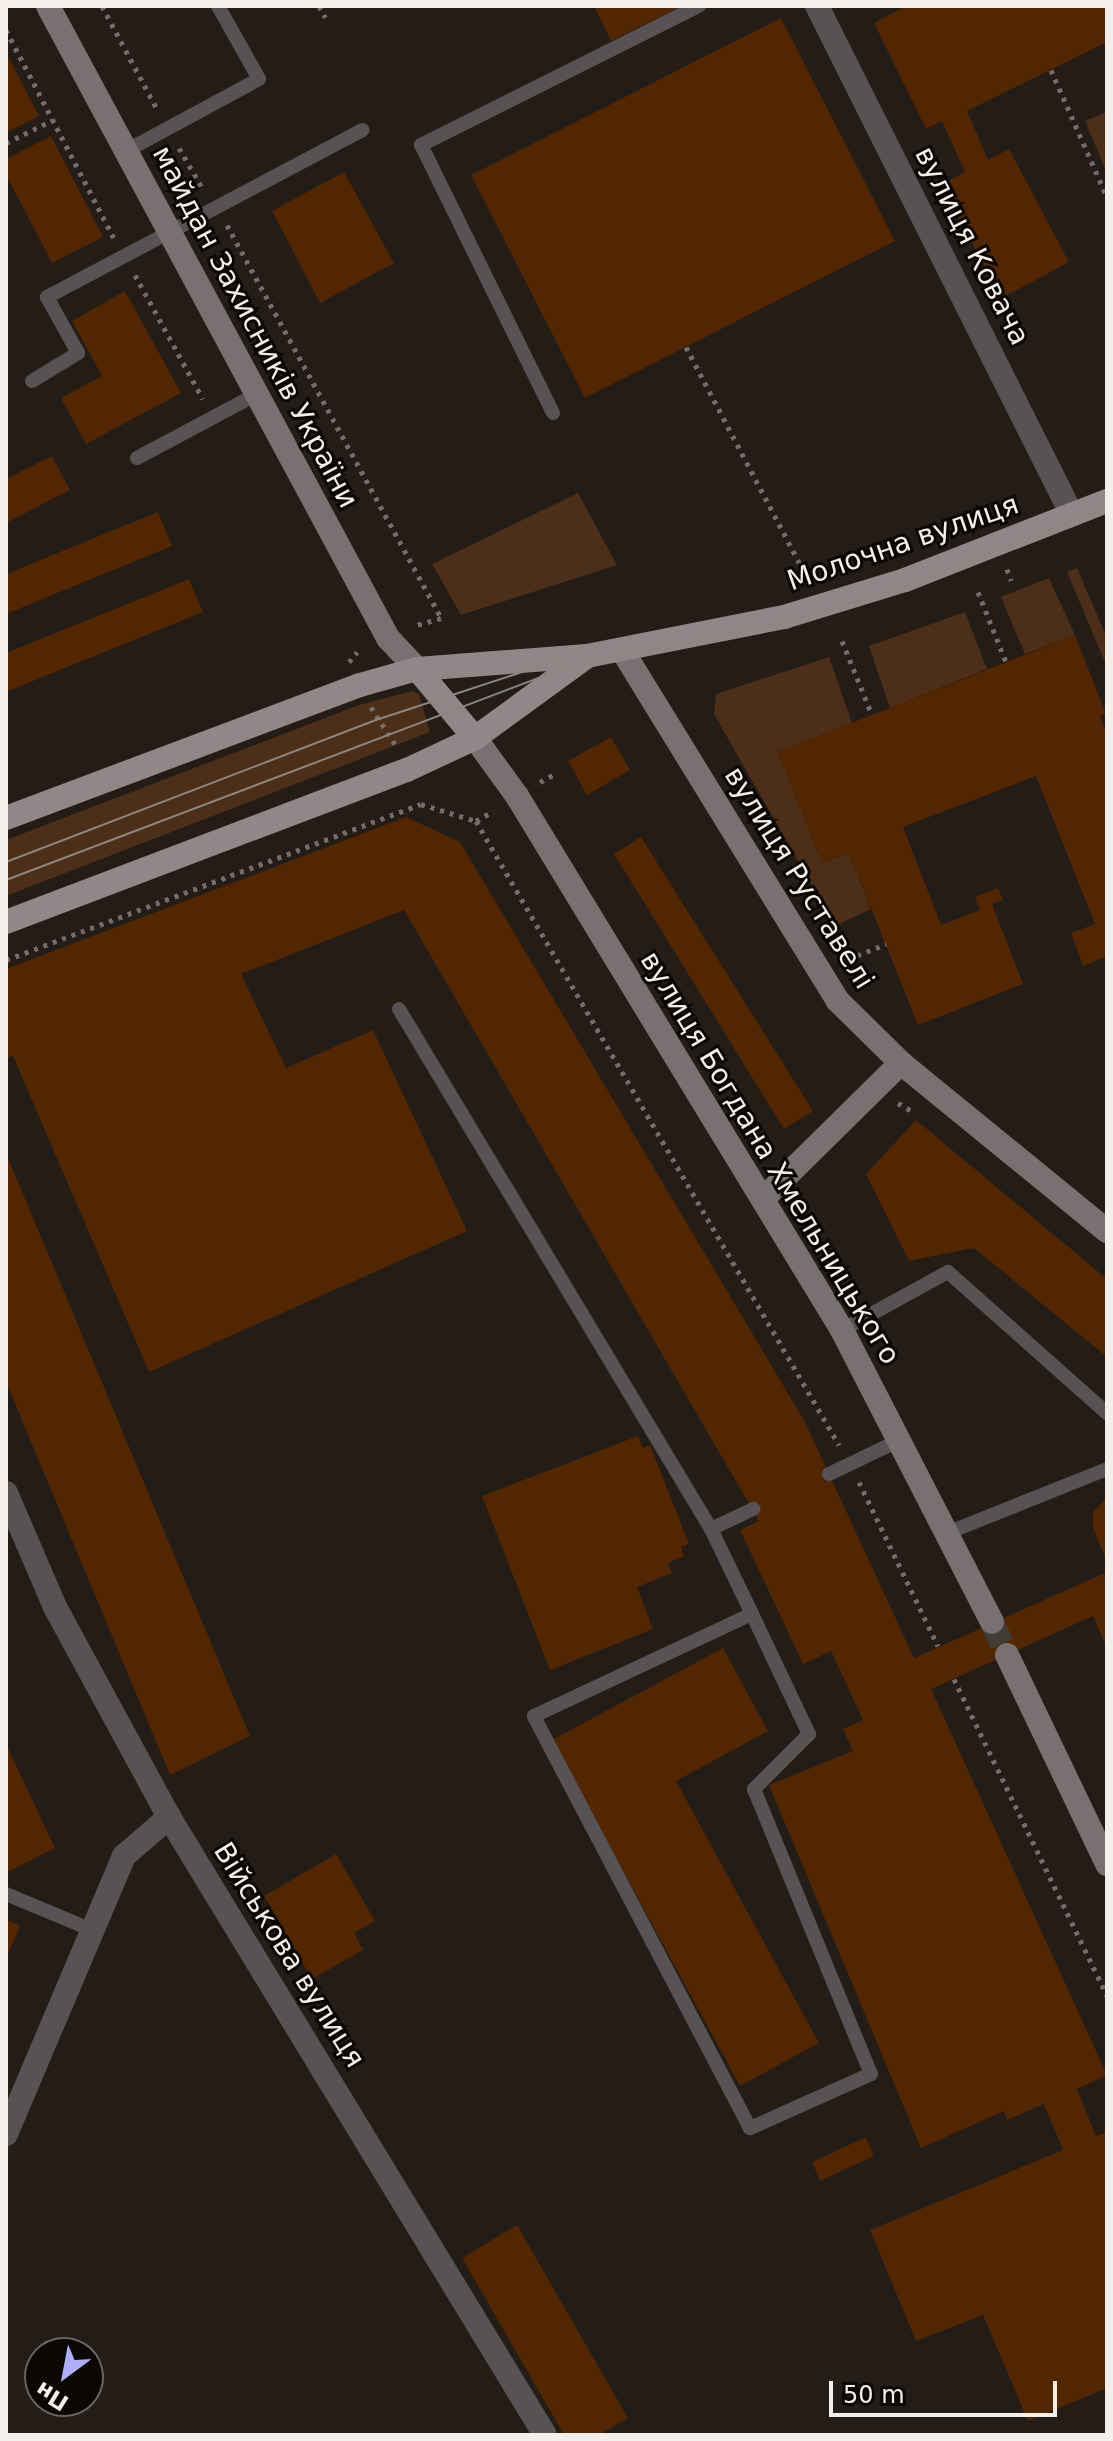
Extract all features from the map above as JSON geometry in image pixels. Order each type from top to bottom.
[{"type":"main road","name":"Молочна вулиця","points":[[622,650],[784,617],[905,580],[1107,501]]},
{"type":"main road","points":[[6,818],[417,669],[587,656],[622,650]]},
{"type":"main road","points":[[6,922],[475,738],[587,656]]},
{"type":"main road","points":[[417,669],[475,738]]},
{"type":"street","name":"майдан Захисників України","points":[[48,6],[388,638],[417,669]]},
{"type":"street","name":"вулиця Ковача","points":[[817,6],[1072,515]]},
{"type":"street","name":"вулиця Руставелі","points":[[622,650],[837,1000],[901,1063],[1107,1231]]},
{"type":"street","name":"вулиця Богдана Хмельницького","points":[[475,738],[517,796],[842,1330],[992,1622]]},
{"type":"street","points":[[763,1199],[901,1063]]},
{"type":"street","name":"Військова вулиця","points":[[8,1502],[55,1607],[169,1817],[545,2435]]},
{"type":"street","points":[[1007,1655],[1107,1864]]},
{"type":"street","points":[[7,2131],[124,1856],[169,1817]]},
{"type":"lane","points":[[126,151],[259,79],[218,6]]},
{"type":"lane","points":[[553,413],[421,145],[699,6]]},
{"type":"lane","points":[[32,381],[78,353],[47,297],[362,130]]},
{"type":"lane","points":[[137,458],[257,394]]},
{"type":"lane","points":[[399,1009],[711,1529],[752,1614],[809,1734],[754,1789],[871,2074],[750,2128],[534,1716],[752,1614]]},
{"type":"lane","points":[[842,1330],[948,1272],[1107,1413]]},
{"type":"lane","points":[[829,1474],[900,1440]]},
{"type":"lane","points":[[947,1533],[1107,1469]]},
{"type":"lane","points":[[711,1529],[753,1509]]},
{"type":"lane","points":[[6,1894],[92,1930]]},
{"type":"path","points":[[102,6],[168,128],[217,206],[441,618],[417,625]]},
{"type":"path","points":[[319,6],[325,17]]},
{"type":"path","points":[[6,30],[123,255],[203,400]]},
{"type":"path","points":[[1051,70],[1107,197]]},
{"type":"path","points":[[6,143],[53,120]]},
{"type":"path","points":[[686,347],[802,568]]},
{"type":"path","points":[[1009,497],[1014,509]]},
{"type":"path","points":[[1007,569],[1011,580]]},
{"type":"path","points":[[978,592],[1006,662]]},
{"type":"path","points":[[842,641],[872,715]]},
{"type":"path","points":[[347,658],[357,652]]},
{"type":"path","points":[[369,703],[396,747]]},
{"type":"path","points":[[539,783],[557,773]]},
{"type":"path","points":[[418,792],[421,804]]},
{"type":"path","points":[[6,960],[421,804],[476,821],[851,1464],[938,1646]]},
{"type":"path","points":[[476,821],[493,811]]},
{"type":"path","points":[[848,959],[886,944]]},
{"type":"path","points":[[954,1679],[1107,1996]]},
{"type":"shaded area","points":[[1107,112],[1107,173],[1085,121]]},
{"type":"shaded area","points":[[578,493],[617,565],[461,615],[432,564]]},
{"type":"shaded area","points":[[1077,568],[1107,638],[1107,667],[1067,572]]},
{"type":"shaded area","points":[[1049,578],[1075,635],[1025,654],[1001,597]]},
{"type":"shaded area","points":[[965,612],[987,669],[890,708],[869,646]]},
{"type":"shaded area","points":[[829,657],[852,723],[778,752],[822,863],[849,853],[871,909],[835,926],[714,714],[716,694]]},
{"type":"shaded area","points":[[412,691],[419,694],[430,732],[6,896],[6,840],[359,705]]},
{"type":"building","points":[[594,6],[682,6],[611,41]]},
{"type":"building","points":[[906,6],[1107,6],[1107,42],[967,111],[988,160],[1009,149],[1069,262],[1002,298],[941,185],[965,172],[942,121],[926,129],[874,23]]},
{"type":"building","points":[[781,18],[895,241],[585,398],[471,175]]},
{"type":"building","points":[[6,52],[39,116],[6,133]]},
{"type":"building","points":[[51,136],[103,237],[52,263],[6,175],[6,159]]},
{"type":"building","points":[[344,172],[394,263],[320,303],[272,211]]},
{"type":"building","points":[[125,291],[181,393],[86,444],[61,398],[102,376],[72,321]]},
{"type":"building","points":[[52,456],[70,490],[6,523],[6,479]]},
{"type":"building","points":[[158,512],[172,546],[6,614],[6,574]]},
{"type":"building","points":[[189,579],[203,612],[6,692],[6,653]]},
{"type":"building","points":[[1075,635],[1106,714],[1100,716],[1107,734],[1107,956],[1083,966],[1071,933],[1095,924],[1036,776],[903,827],[941,925],[980,910],[975,897],[998,888],[1003,900],[992,904],[1023,984],[918,1025],[849,853],[822,863],[778,752]]},
{"type":"building","points":[[611,737],[630,770],[587,795],[568,761]]},
{"type":"building","points":[[406,817],[460,842],[805,1422],[914,1658],[1107,1572],[1107,1648],[1093,1616],[931,1689],[1107,2075],[1077,2089],[1096,2136],[1107,2132],[1107,2388],[1028,2421],[983,2315],[916,2341],[870,2230],[1063,2150],[1044,2104],[1007,2120],[1004,2111],[921,2148],[769,1785],[853,1751],[843,1729],[863,1720],[831,1651],[803,1664],[740,1530],[759,1521],[404,910],[241,974],[286,1068],[373,1030],[467,1231],[149,1372],[13,1056],[6,1058],[6,969]]},
{"type":"building","points":[[641,837],[813,1111],[784,1129],[614,854]]},
{"type":"building","points":[[916,1120],[1107,1279],[1107,1357],[974,1248],[909,1261],[866,1174]]},
{"type":"building","points":[[6,1153],[250,1736],[170,1775],[6,1382]]},
{"type":"building","points":[[638,1436],[643,1448],[650,1445],[689,1544],[681,1547],[684,1556],[668,1563],[672,1573],[637,1587],[653,1629],[550,1670],[482,1496]]},
{"type":"building","points":[[1107,1497],[1107,1562],[1093,1528],[1093,1512]]},
{"type":"building","points":[[723,1648],[768,1731],[676,1781],[819,2043],[740,2086],[552,1740]]},
{"type":"building","points":[[6,1744],[55,1848],[6,1873]]},
{"type":"building","points":[[336,1854],[375,1921],[354,1933],[363,1950],[312,1979],[264,1896]]},
{"type":"building","points":[[6,1919],[20,1926],[6,1959]]},
{"type":"building","points":[[866,2137],[874,2156],[820,2181],[812,2162]]},
{"type":"building","points":[[517,2225],[628,2418],[599,2435],[564,2435],[462,2258]]},
{"type":"tunnel","points":[[992,1622],[1007,1655]]},
{"type":"tram line","points":[[6,880],[570,666],[785,622],[908,585],[1107,507]]},
{"type":"tram line","points":[[6,862],[379,719],[583,652]]}]
